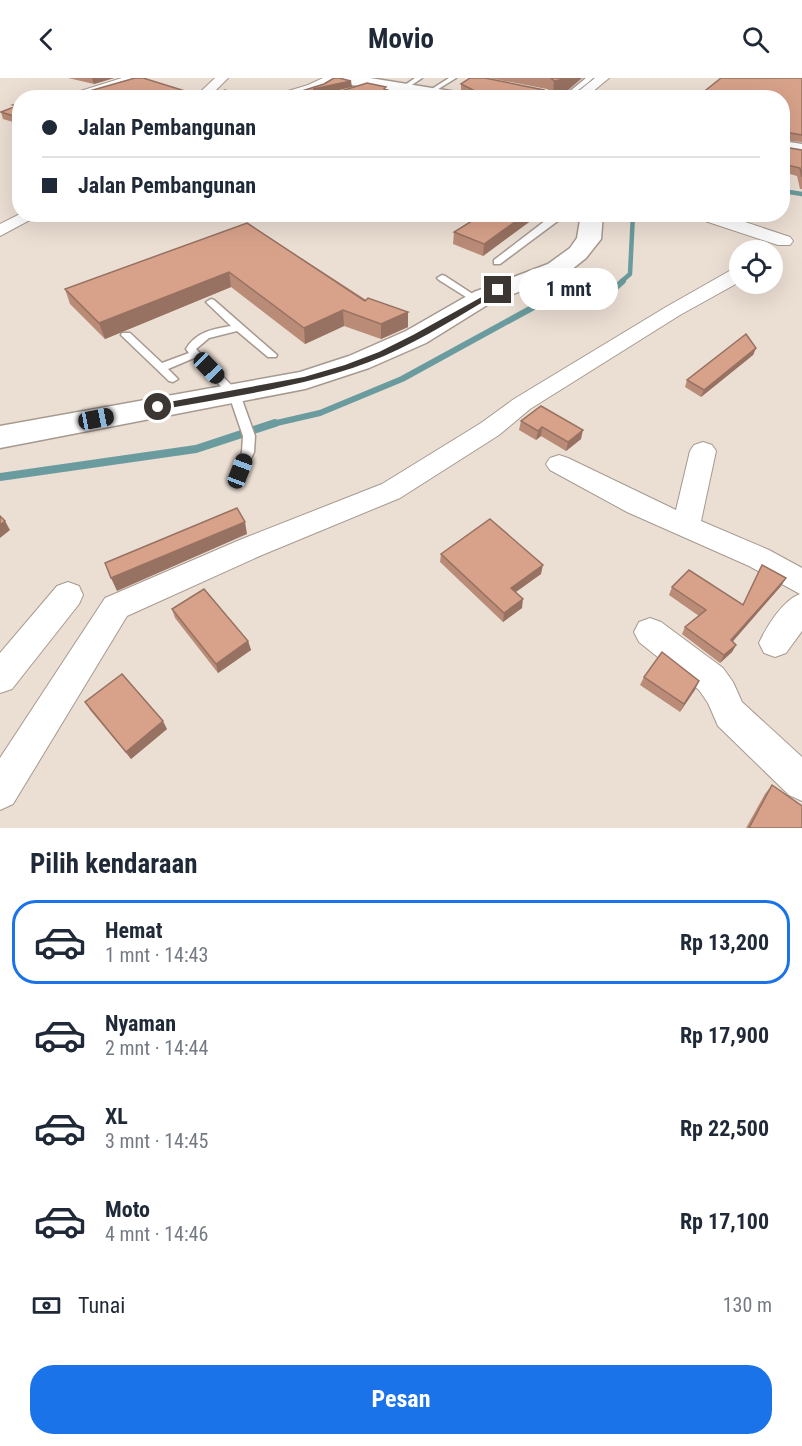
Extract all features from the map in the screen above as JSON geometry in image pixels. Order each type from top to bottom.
[{"type":"main road","points":[[343,78],[367,85],[415,89]]},
{"type":"main road","points":[[0,437],[238,406],[382,354],[416,337],[477,300],[498,290],[543,275],[568,261],[589,239],[591,222]]},
{"type":"street","points":[[92,90],[136,78]]},
{"type":"street","points":[[209,90],[222,78]]},
{"type":"street","points":[[304,90],[333,78]]},
{"type":"street","points":[[587,90],[603,78]]},
{"type":"street","points":[[0,231],[17,222]]},
{"type":"street","points":[[720,222],[762,240]]},
{"type":"street","points":[[783,242],[802,233]]},
{"type":"street","points":[[0,791],[116,607],[252,547],[392,491],[490,429],[522,404],[673,311],[729,279]]},
{"type":"street","points":[[686,526],[703,451]]},
{"type":"street","points":[[559,464],[638,505],[759,558],[802,582]]},
{"type":"street","points":[[0,678],[68,595]]},
{"type":"street","points":[[775,643],[802,606]]},
{"type":"street","points":[[650,632],[711,679],[721,693],[730,714],[802,782]]},
{"type":"lane","points":[[415,89],[453,78]]},
{"type":"lane","points":[[575,90],[590,78]]},
{"type":"lane","points":[[497,262],[551,222]]},
{"type":"lane","points":[[442,278],[477,300]]},
{"type":"lane","points":[[211,302],[272,355]]},
{"type":"lane","points":[[239,328],[203,336],[194,343],[191,349],[238,406],[249,436],[248,452],[240,471]]},
{"type":"lane","points":[[126,335],[173,379]]},
{"type":"lane","points":[[160,368],[196,354]]},
{"type":"building","points":[[135,78],[143,78],[182,90],[93,90]]},
{"type":"building","points":[[334,78],[351,81],[305,90]]},
{"type":"building","points":[[470,78],[485,78],[544,90],[473,90],[461,84]]},
{"type":"building","points":[[551,78],[569,78],[554,81]]},
{"type":"building","points":[[721,78],[802,78],[802,135],[790,133],[790,90],[706,90]]},
{"type":"building","points":[[367,83],[386,87],[384,89],[387,90],[344,90]]},
{"type":"building","points":[[12,108],[12,115],[1,112]]},
{"type":"building","points":[[790,148],[802,150],[802,177],[800,168],[790,166]]},
{"type":"building","points":[[470,222],[515,222],[484,244],[454,232]]},
{"type":"building","points":[[247,223],[365,301],[368,298],[408,312],[381,324],[343,310],[304,328],[229,272],[99,323],[65,289]]},
{"type":"building","points":[[746,334],[756,348],[704,390],[687,380]]},
{"type":"building","points":[[541,406],[583,430],[568,442],[542,427],[538,431],[521,421]]},
{"type":"building","points":[[237,508],[245,522],[111,578],[105,563]]},
{"type":"building","points":[[490,519],[543,565],[511,588],[523,599],[504,613],[441,554]]},
{"type":"building","points":[[762,565],[786,578],[731,640],[736,645],[724,655],[685,627],[706,610],[672,587],[689,570],[743,605]]},
{"type":"building","points":[[204,589],[248,641],[216,664],[172,609]]},
{"type":"building","points":[[662,652],[699,681],[684,704],[644,677]]},
{"type":"building","points":[[122,674],[163,721],[126,752],[85,702]]},
{"type":"building","points":[[772,785],[802,806],[802,828],[749,828]]},
{"type":"waterway","points":[[790,192],[802,194]]},
{"type":"waterway","points":[[621,282],[630,274],[633,222]]},
{"type":"waterway","points":[[271,424],[320,413],[402,379],[541,303],[613,290],[623,281]]},
{"type":"waterway","points":[[271,424],[275,423]]},
{"type":"waterway","points":[[0,477],[196,449],[271,424]]},
{"type":"route","points":[[158,407],[305,380],[348,366],[382,354],[416,337],[460,309],[498,290]]}]
